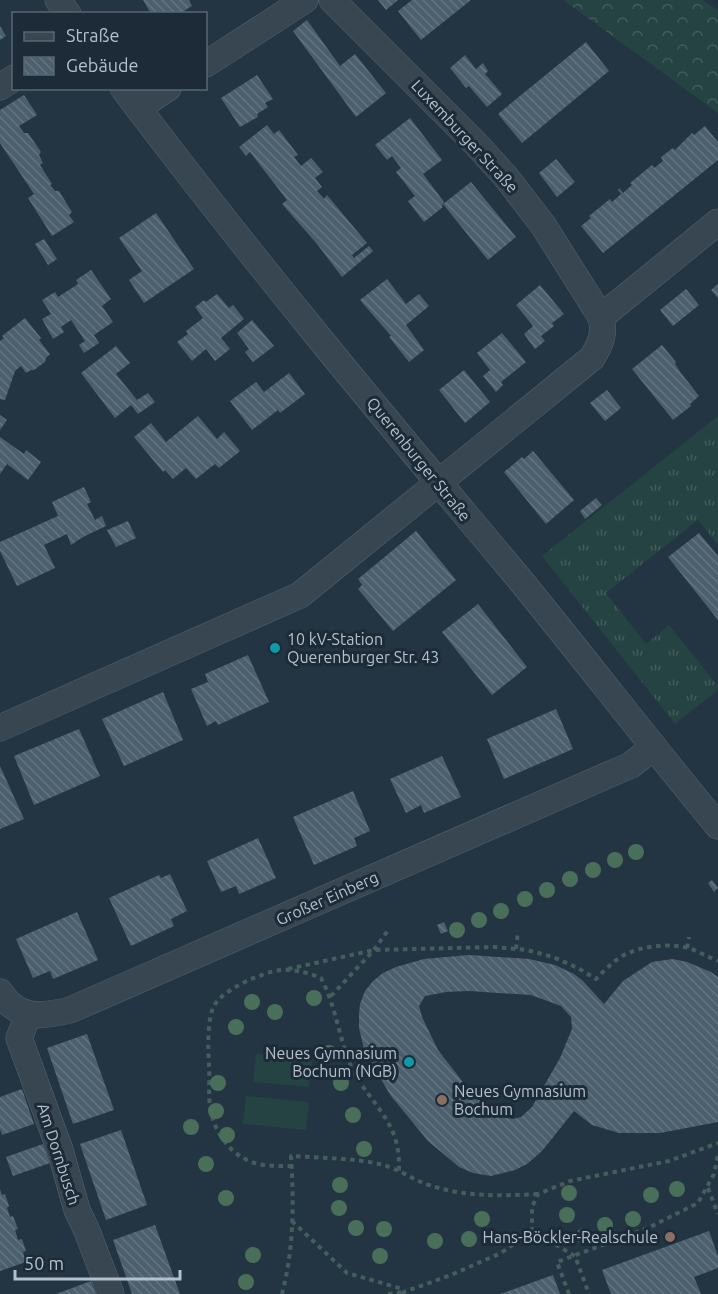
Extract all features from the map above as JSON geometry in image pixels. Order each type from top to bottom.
[{"type":"street","points":[[207,63],[304,0]]},
{"type":"street","name":"Luxemburger Straße","points":[[332,0],[506,177],[543,225],[601,317]]},
{"type":"street","points":[[130,98],[160,90]]},
{"type":"street","name":"Querenburger Straße","points":[[130,98],[437,483],[512,571],[718,826]]},
{"type":"street","points":[[0,728],[300,596],[592,358],[602,343],[604,329],[601,317],[718,222]]},
{"type":"street","name":"Großer Einberg","points":[[28,1014],[45,1016],[70,1011],[632,765],[654,747]]},
{"type":"street","points":[[0,992],[10,1005],[28,1014]]},
{"type":"street","name":"Am Dornbusch","points":[[28,1014],[20,1038],[60,1150],[77,1210],[111,1294]]},
{"type":"path","points":[[331,996],[374,950],[389,929]]},
{"type":"path","points":[[516,949],[518,931]]},
{"type":"path","points":[[687,948],[689,937]]},
{"type":"path","points":[[292,1166],[264,1165],[247,1161],[236,1154],[222,1139],[213,1124],[210,1104],[209,1031],[214,1006],[234,986],[280,970],[374,950],[460,946],[516,949],[553,957],[578,968],[596,980],[610,965],[625,954],[646,948],[665,946],[687,948],[718,961]]},
{"type":"path","points":[[280,970],[304,971],[321,978],[331,996],[338,1027],[353,1072],[394,1133],[399,1153],[399,1171]]},
{"type":"path","points":[[282,1294],[290,1253],[291,1156],[382,1165],[427,1185],[452,1192],[509,1196],[538,1194],[570,1181],[669,1161],[718,1143]]},
{"type":"path","points":[[569,1294],[558,1262],[648,1228],[698,1203],[714,1174],[718,1155]]},
{"type":"path","points":[[708,1187],[718,1214]]},
{"type":"path","points":[[532,1232],[532,1207],[538,1194]]},
{"type":"path","points":[[292,1221],[347,1274],[403,1292]]},
{"type":"path","points":[[532,1232],[575,1256],[589,1294]]},
{"type":"path","points":[[388,1294],[403,1292],[451,1275],[501,1253],[532,1232]]},
{"type":"green space","points":[[563,0],[702,0],[718,10],[718,113]]},
{"type":"green space","points":[[718,416],[718,545],[698,520],[606,593],[646,644],[669,625],[718,686],[718,690],[675,724],[542,556]]},
{"type":"green space","points":[[256,1054],[312,1060],[309,1087],[253,1082]]},
{"type":"green space","points":[[246,1096],[309,1102],[306,1130],[243,1124]]},
{"type":"building","points":[[143,0],[189,0],[192,6],[185,12],[150,12]]},
{"type":"building","points":[[378,0],[398,0],[386,10]]},
{"type":"building","points":[[412,0],[471,0],[421,40],[398,11]]},
{"type":"building","points":[[307,20],[340,66],[355,54],[386,93],[356,117],[293,31]]},
{"type":"building","points":[[0,26],[6,36],[0,40]]},
{"type":"building","points":[[586,42],[609,71],[522,143],[498,114]]},
{"type":"building","points":[[465,55],[476,69],[483,63],[488,71],[485,74],[502,94],[487,107],[469,86],[466,88],[450,68]]},
{"type":"building","points":[[257,75],[273,99],[265,103],[268,107],[257,114],[258,117],[240,127],[221,98]]},
{"type":"building","points":[[24,95],[37,115],[19,126],[24,133],[28,133],[41,152],[39,155],[43,163],[40,165],[52,184],[50,185],[55,191],[59,191],[72,212],[69,215],[74,222],[52,236],[28,198],[34,194],[0,143],[0,110]]},
{"type":"building","points":[[410,118],[442,160],[423,174],[444,202],[443,207],[424,222],[408,201],[415,196],[396,172],[401,168],[392,156],[387,160],[375,145]]},
{"type":"building","points":[[267,125],[274,134],[279,130],[298,155],[294,157],[301,166],[311,158],[323,172],[315,178],[322,187],[317,191],[324,199],[327,195],[367,243],[352,255],[354,258],[369,246],[373,251],[342,277],[282,204],[287,200],[250,152],[246,156],[239,147]]},
{"type":"building","points":[[705,126],[718,142],[718,160],[603,253],[581,226],[591,218],[589,216],[610,199],[612,202],[621,194],[619,188],[623,193],[632,185],[630,183],[652,165],[654,168],[663,161],[661,157],[673,148],[675,150],[692,133],[694,135]]},
{"type":"building","points":[[556,159],[575,182],[557,197],[539,173]]},
{"type":"building","points":[[471,182],[516,237],[488,260],[443,204]]},
{"type":"building","points":[[156,213],[194,269],[144,303],[129,280],[142,271],[119,238]]},
{"type":"building","points":[[44,239],[57,259],[48,265],[35,244]]},
{"type":"building","points":[[91,270],[111,299],[102,306],[113,322],[94,335],[99,343],[84,353],[79,345],[85,341],[71,320],[61,327],[64,332],[53,339],[42,319],[51,314],[42,300],[55,292],[58,297],[78,284],[76,280]]},
{"type":"building","points":[[387,279],[406,304],[419,294],[429,306],[406,325],[424,350],[409,362],[389,337],[391,336],[360,300]]},
{"type":"building","points":[[718,284],[718,298],[711,290]]},
{"type":"building","points":[[540,285],[564,314],[541,336],[545,341],[535,349],[524,334],[533,326],[516,305]]},
{"type":"building","points":[[686,289],[699,305],[673,326],[660,310]]},
{"type":"building","points":[[217,294],[229,308],[233,305],[244,319],[221,338],[230,349],[215,361],[206,349],[192,361],[177,342],[188,334],[186,331],[203,318],[195,307]]},
{"type":"building","points":[[25,318],[50,354],[45,362],[34,370],[26,373],[21,366],[15,371],[5,400],[0,399],[0,341],[4,338],[2,336]]},
{"type":"building","points":[[252,320],[274,346],[253,362],[245,352],[249,349],[237,333]]},
{"type":"building","points":[[502,333],[526,362],[501,382],[503,385],[496,392],[483,376],[490,370],[477,353]]},
{"type":"building","points":[[662,345],[699,396],[690,404],[691,406],[673,420],[632,369]]},
{"type":"building","points":[[116,346],[130,363],[116,374],[137,400],[148,393],[155,402],[138,414],[131,405],[115,418],[81,373]]},
{"type":"building","points":[[464,370],[490,402],[465,423],[439,390]]},
{"type":"building","points":[[289,373],[305,394],[280,413],[278,410],[252,430],[230,401],[256,382],[264,392]]},
{"type":"building","points":[[607,390],[621,408],[605,421],[590,403]]},
{"type":"building","points":[[0,415],[7,420],[0,430]]},
{"type":"building","points":[[198,416],[217,439],[224,432],[240,451],[219,468],[215,464],[196,479],[186,468],[173,479],[165,470],[163,472],[134,437],[151,423],[166,442]]},
{"type":"building","points":[[0,437],[24,454],[26,450],[41,462],[28,480],[7,464],[0,474]]},
{"type":"building","points":[[533,451],[574,500],[546,524],[504,472]]},
{"type":"building","points":[[84,487],[91,502],[87,504],[95,520],[102,516],[106,526],[71,545],[67,534],[44,545],[55,568],[17,586],[0,551],[0,542],[58,516],[52,502]]},
{"type":"building","points":[[596,498],[602,505],[585,519],[580,511]]},
{"type":"building","points":[[128,521],[136,538],[116,547],[107,530]]},
{"type":"building","points":[[416,531],[456,580],[393,631],[358,589],[362,585],[358,579]]},
{"type":"building","points":[[699,533],[718,556],[718,620],[668,557]]},
{"type":"building","points":[[478,604],[527,667],[492,695],[442,632]]},
{"type":"building","name":"10 kV-Station Querenburger Str. 43","points":[[275,642],[279,651],[275,653],[271,644]]},
{"type":"building","points":[[248,655],[269,702],[218,725],[216,721],[207,726],[191,689],[208,682],[205,674]]},
{"type":"building","points":[[163,692],[183,740],[124,766],[102,719]]},
{"type":"building","points":[[556,709],[573,749],[504,779],[487,739]]},
{"type":"building","points":[[79,729],[100,776],[34,805],[14,756]]},
{"type":"building","points":[[442,756],[461,797],[424,813],[421,805],[406,813],[390,779]]},
{"type":"building","points":[[0,766],[24,819],[0,829]]},
{"type":"building","points":[[353,791],[370,831],[354,838],[357,846],[314,865],[293,817]]},
{"type":"building","points":[[258,838],[276,878],[239,894],[236,886],[221,892],[207,861]]},
{"type":"building","points":[[170,874],[187,911],[171,919],[174,926],[131,946],[109,898],[159,875],[161,878]]},
{"type":"building","points":[[712,880],[718,888],[714,892],[708,883]]},
{"type":"building","points":[[77,912],[98,960],[53,979],[50,971],[33,978],[16,939]]},
{"type":"building","points":[[444,922],[448,931],[441,934],[437,925]]},
{"type":"building","name":"Neues Gymnasium Bochum (NGB)","points":[[468,955],[529,959],[555,965],[583,981],[604,1004],[623,981],[652,962],[673,959],[711,972],[718,977],[718,1122],[660,1133],[619,1133],[592,1125],[574,1111],[542,1151],[527,1164],[515,1170],[491,1176],[473,1173],[459,1167],[428,1141],[391,1096],[365,1053],[359,1028],[360,1004],[365,991],[373,981],[396,967],[424,959]],"holes":[[[469,991],[531,995],[561,1006],[571,1017],[572,1029],[560,1058],[532,1107],[521,1117],[513,1119],[502,1117],[470,1091],[438,1050],[419,1006],[425,996],[446,992]]]},
{"type":"building","points":[[87,1034],[114,1110],[73,1124],[47,1048]]},
{"type":"building","points":[[22,1089],[34,1124],[2,1135],[0,1097]]},
{"type":"building","points":[[121,1130],[147,1205],[106,1220],[80,1144]]},
{"type":"building","points":[[43,1144],[50,1163],[13,1176],[6,1157]]},
{"type":"building","points":[[0,1189],[2,1195],[5,1194],[10,1217],[13,1216],[18,1229],[15,1230],[18,1240],[22,1239],[26,1251],[23,1252],[26,1262],[0,1271]]},
{"type":"building","points":[[155,1225],[180,1294],[132,1294],[113,1240]]},
{"type":"building","name":"Hans-Böckler-Realschule","points":[[709,1231],[718,1256],[718,1268],[694,1277],[701,1294],[611,1294],[602,1270]]},
{"type":"building","points":[[553,1275],[560,1294],[500,1294]]},
{"type":"building","points":[[91,1281],[96,1294],[56,1294]]},
{"type":"place","name":"10 kV-Station Querenburger Str. 43","points":[[275,648]]},
{"type":"place","name":"Neues Gymnasium Bochum (NGB)","points":[[409,1062]]},
{"type":"place","name":"Neues Gymnasium Bochum","points":[[442,1100]]},
{"type":"place","name":"Hans-Böckler-Realschule","points":[[670,1237]]}]
